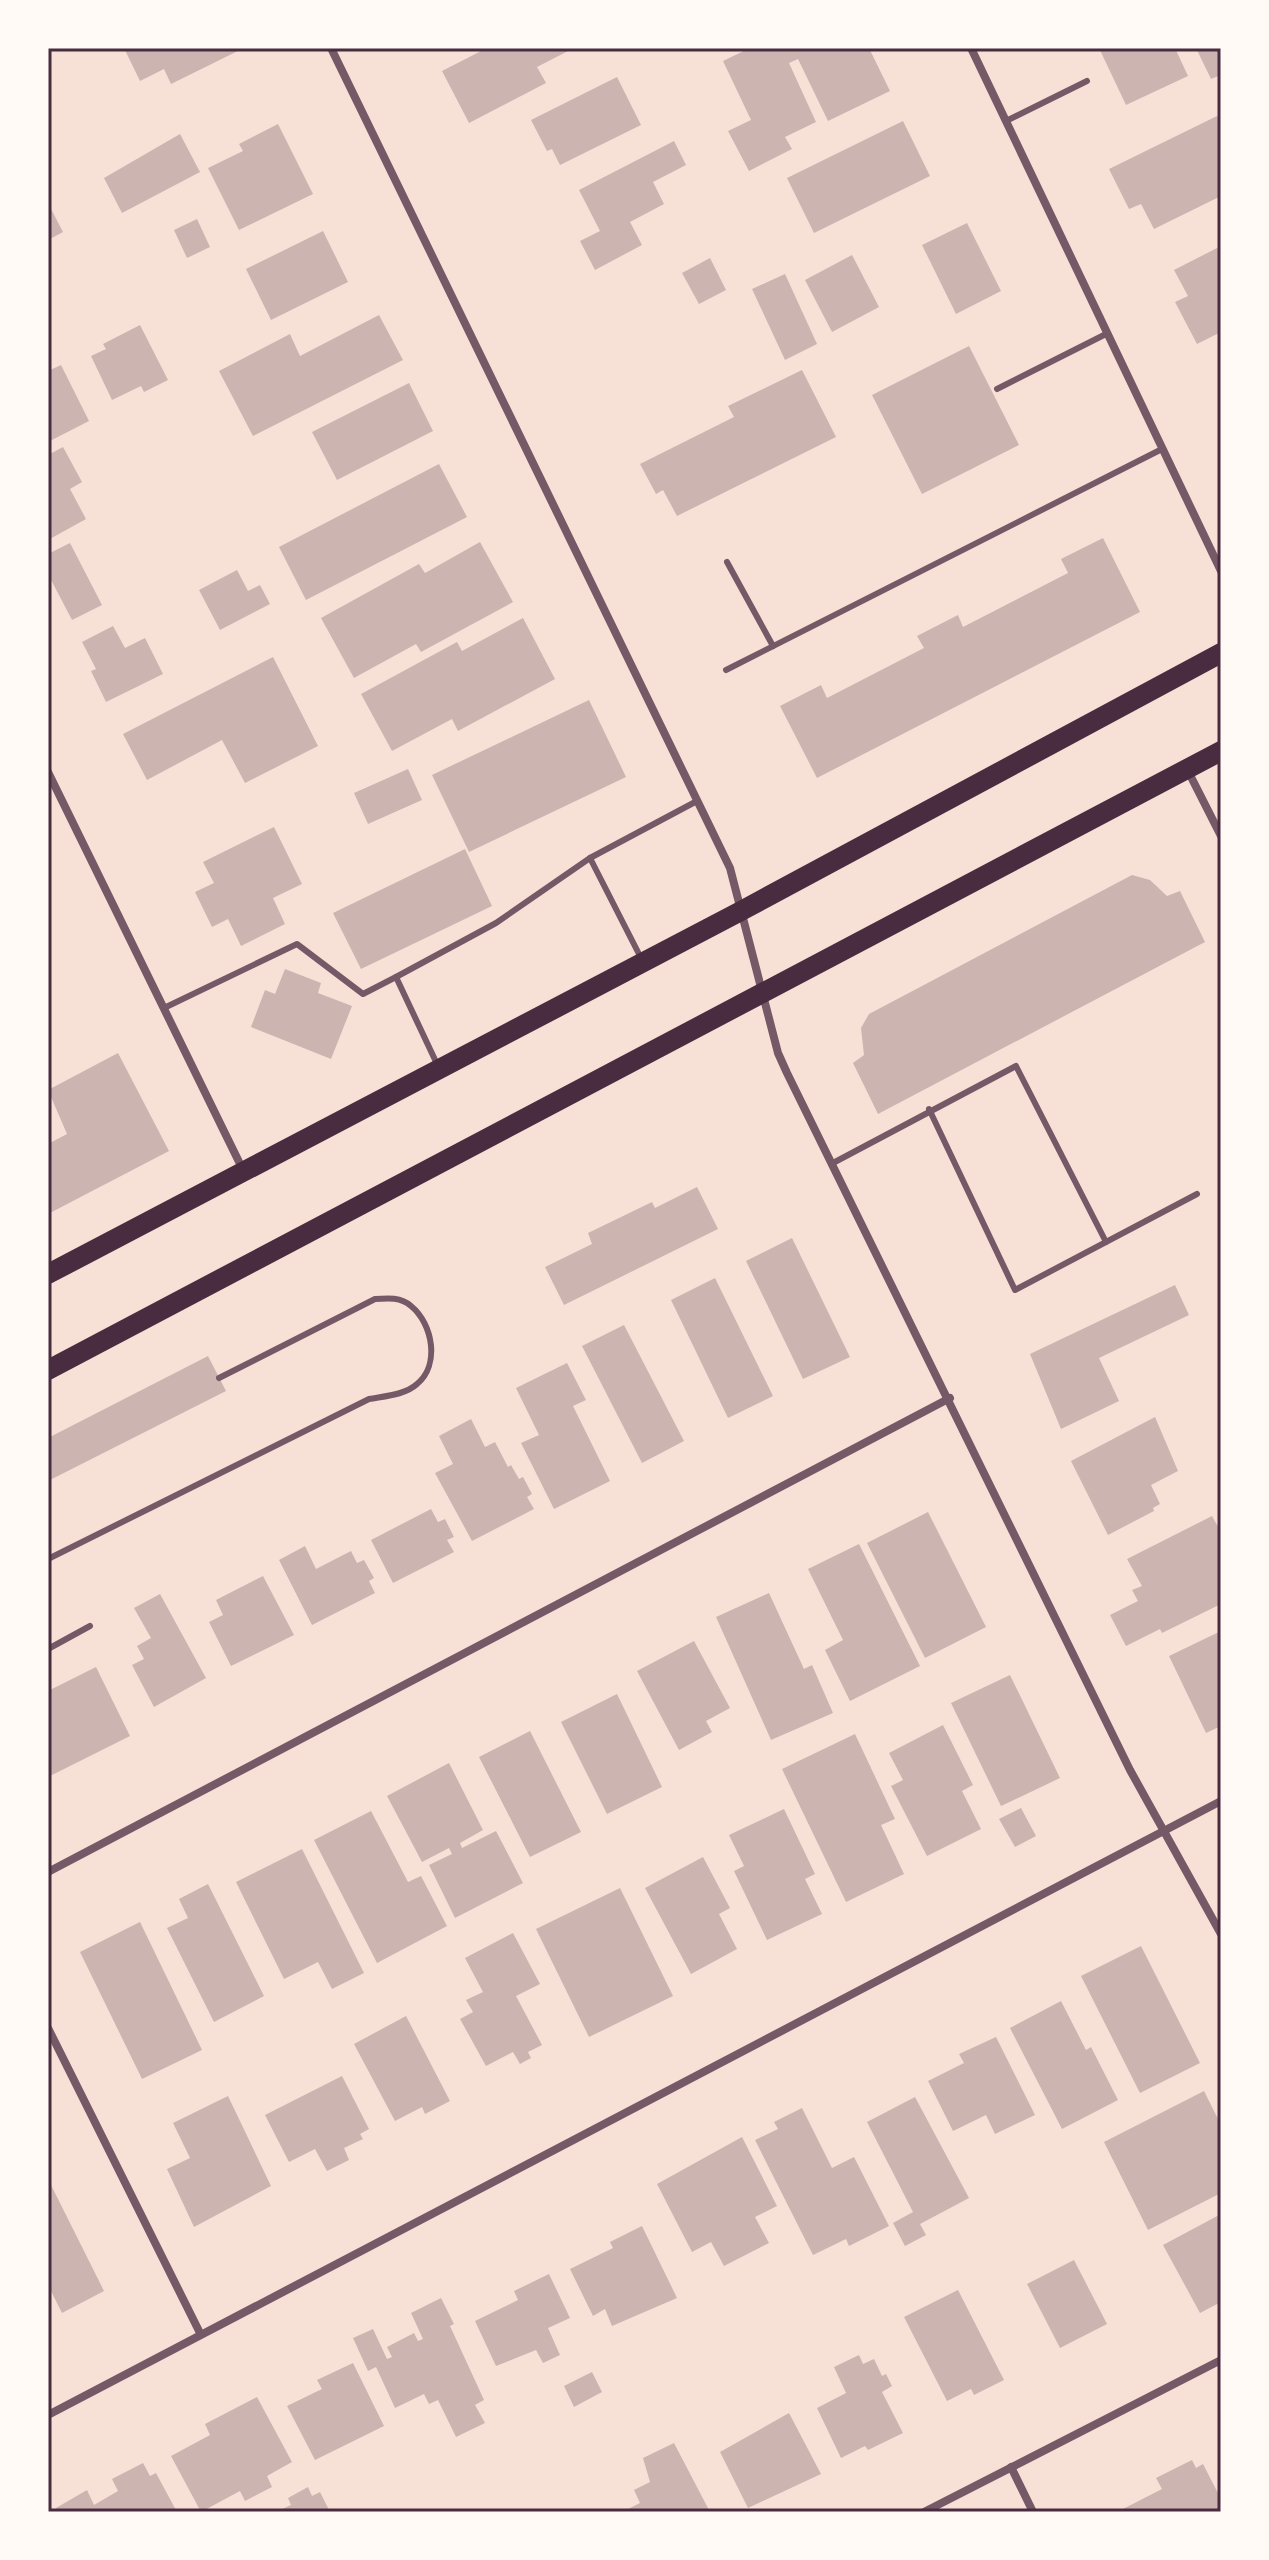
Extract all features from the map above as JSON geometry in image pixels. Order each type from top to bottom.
[{"type":"main road","points":[[48,1274],[741,911],[1221,653]]},
{"type":"main road","points":[[48,1370],[1221,751]]},
{"type":"street","points":[[331,48],[730,868],[778,1053],[1130,1770],[1221,1934]]},
{"type":"street","points":[[971,48],[1221,571]]},
{"type":"street","points":[[1187,769],[1221,836]]},
{"type":"street","points":[[48,772],[244,1171]]},
{"type":"street","points":[[48,1872],[950,1398]]},
{"type":"street","points":[[48,2415],[1221,1801]]},
{"type":"street","points":[[48,2028],[200,2333]]},
{"type":"street","points":[[924,2512],[1221,2360]]},
{"type":"street","points":[[1011,2467],[1033,2512]]},
{"type":"lane","points":[[1006,121],[1087,81]]},
{"type":"lane","points":[[997,389],[1106,334]]},
{"type":"lane","points":[[726,670],[1162,449]]},
{"type":"lane","points":[[727,562],[773,646]]},
{"type":"lane","points":[[164,1008],[297,944],[363,994],[496,923],[590,858],[697,801]]},
{"type":"lane","points":[[590,858],[643,962]]},
{"type":"lane","points":[[396,977],[440,1069]]},
{"type":"lane","points":[[833,1163],[929,1109],[1016,1066],[1106,1242]]},
{"type":"lane","points":[[929,1109],[1015,1290],[1197,1194]]},
{"type":"lane","points":[[48,1559],[369,1399],[398,1394],[417,1385],[429,1369],[433,1351],[425,1324],[411,1305],[394,1298],[375,1299],[219,1378]]},
{"type":"lane","points":[[48,1649],[90,1626]]},
{"type":"building","points":[[124,48],[244,48],[171,84],[164,69],[140,81]]},
{"type":"building","points":[[487,48],[574,48],[537,67],[546,83],[469,123],[442,71]]},
{"type":"building","points":[[750,48],[869,48],[890,91],[828,121],[798,59],[789,63],[816,122],[785,137],[792,149],[749,171],[728,131],[751,120],[723,61]]},
{"type":"building","points":[[1099,48],[1175,48],[1188,76],[1126,105]]},
{"type":"building","points":[[1196,48],[1221,48],[1221,75],[1211,79]]},
{"type":"building","points":[[617,77],[641,125],[560,165],[552,149],[547,151],[531,120]]},
{"type":"building","points":[[1217,116],[1221,124],[1221,196],[1154,229],[1141,204],[1129,209],[1109,169]]},
{"type":"building","points":[[903,121],[930,176],[814,233],[787,178]]},
{"type":"building","points":[[278,124],[313,194],[239,230],[208,168],[243,151],[239,144]]},
{"type":"building","points":[[180,134],[200,172],[122,213],[104,178]]},
{"type":"building","points":[[674,141],[686,165],[653,182],[664,204],[630,222],[642,245],[595,270],[580,241],[600,231],[579,190]]},
{"type":"building","points":[[48,203],[63,232],[48,240]]},
{"type":"building","points":[[197,219],[210,247],[187,258],[174,230]]},
{"type":"building","points":[[967,223],[1001,291],[956,314],[922,245]]},
{"type":"building","points":[[323,231],[348,282],[271,320],[246,269]]},
{"type":"building","points":[[1221,246],[1221,332],[1197,344],[1175,302],[1188,296],[1174,270]]},
{"type":"building","points":[[852,255],[879,307],[832,332],[805,280]]},
{"type":"building","points":[[710,258],[726,290],[699,304],[682,273]]},
{"type":"building","points":[[785,274],[817,344],[785,360],[752,289]]},
{"type":"building","points":[[379,315],[403,360],[253,436],[219,371],[290,334],[300,356]]},
{"type":"building","points":[[140,325],[168,380],[144,392],[141,386],[112,400],[91,356],[106,349],[103,344]]},
{"type":"building","points":[[969,346],[1019,445],[922,494],[872,395]]},
{"type":"building","points":[[61,365],[89,421],[48,442],[48,371]]},
{"type":"building","points":[[802,370],[836,437],[677,516],[663,490],[656,494],[640,464],[734,417],[728,406]]},
{"type":"building","points":[[409,383],[433,431],[337,480],[312,432]]},
{"type":"building","points":[[63,447],[82,482],[70,489],[86,519],[48,540],[48,455]]},
{"type":"building","points":[[439,464],[467,517],[306,600],[279,547]]},
{"type":"building","points":[[1103,538],[1140,612],[817,778],[780,706],[821,685],[827,698],[924,648],[917,636],[958,615],[963,627],[1068,573],[1061,559]]},
{"type":"building","points":[[480,542],[513,602],[421,652],[416,644],[354,678],[321,618],[419,564],[425,573]]},
{"type":"building","points":[[70,543],[102,605],[72,620],[48,574],[48,554]]},
{"type":"building","points":[[237,570],[248,591],[260,585],[270,604],[220,630],[199,590]]},
{"type":"building","points":[[523,618],[555,679],[458,731],[452,719],[392,751],[361,694],[457,642],[462,651]]},
{"type":"building","points":[[113,626],[125,648],[145,638],[163,674],[106,702],[91,671],[96,669],[82,642]]},
{"type":"building","points":[[273,657],[318,746],[245,783],[222,740],[147,780],[123,734]]},
{"type":"building","points":[[589,700],[626,777],[469,852],[432,775]]},
{"type":"building","points":[[408,769],[422,800],[368,824],[354,793]]},
{"type":"building","points":[[274,827],[302,884],[273,898],[285,924],[241,946],[228,919],[212,927],[195,892],[214,883],[203,862]]},
{"type":"building","points":[[465,849],[492,906],[361,969],[333,913]]},
{"type":"building","points":[[1132,875],[1150,880],[1167,896],[1180,891],[1205,942],[878,1114],[853,1063],[864,1055],[861,1028],[869,1014]]},
{"type":"building","points":[[285,969],[321,983],[318,993],[352,1006],[331,1059],[251,1027],[265,990],[275,994]]},
{"type":"building","points":[[118,1053],[169,1151],[48,1214],[48,1144],[67,1134],[48,1090]]},
{"type":"building","points":[[697,1187],[718,1229],[564,1305],[545,1267],[592,1244],[588,1233],[652,1202],[655,1208]]},
{"type":"building","points":[[792,1238],[850,1357],[803,1379],[746,1261]]},
{"type":"building","points":[[715,1278],[773,1396],[728,1418],[671,1300]]},
{"type":"building","points":[[1175,1285],[1189,1315],[1099,1358],[1119,1401],[1061,1429],[1030,1354]]},
{"type":"building","points":[[624,1325],[684,1441],[642,1463],[582,1346]]},
{"type":"building","points":[[208,1356],[226,1391],[48,1481],[48,1438]]},
{"type":"building","points":[[567,1363],[586,1400],[573,1406],[610,1481],[554,1509],[521,1443],[539,1435],[516,1388]]},
{"type":"building","points":[[1155,1417],[1178,1471],[1151,1485],[1160,1504],[1153,1508],[1154,1511],[1108,1535],[1071,1461]]},
{"type":"building","points":[[471,1419],[485,1447],[495,1442],[508,1467],[511,1465],[519,1479],[523,1477],[532,1494],[527,1497],[534,1509],[472,1541],[435,1473],[453,1464],[439,1436]]},
{"type":"building","points":[[431,1509],[438,1522],[445,1519],[454,1537],[447,1540],[454,1552],[393,1583],[371,1540]]},
{"type":"building","points":[[928,1512],[986,1627],[925,1658],[867,1543]]},
{"type":"building","points":[[1212,1516],[1221,1532],[1221,1604],[1162,1633],[1160,1629],[1126,1646],[1110,1615],[1138,1601],[1132,1590],[1142,1586],[1127,1559]]},
{"type":"building","points":[[859,1544],[920,1666],[850,1701],[825,1650],[843,1640],[808,1569]]},
{"type":"building","points":[[305,1546],[316,1569],[351,1551],[357,1563],[364,1560],[374,1578],[369,1581],[375,1593],[312,1625],[279,1560]]},
{"type":"building","points":[[263,1576],[294,1635],[231,1666],[209,1622],[223,1615],[216,1600]]},
{"type":"building","points":[[769,1593],[804,1669],[812,1665],[833,1713],[771,1740],[716,1617]]},
{"type":"building","points":[[160,1594],[206,1678],[154,1707],[132,1665],[144,1659],[137,1646],[151,1638],[134,1608]]},
{"type":"building","points":[[1221,1631],[1221,1726],[1206,1733],[1169,1656]]},
{"type":"building","points":[[694,1641],[730,1708],[706,1721],[712,1732],[679,1750],[637,1671]]},
{"type":"building","points":[[96,1667],[130,1736],[48,1777],[48,1691]]},
{"type":"building","points":[[1010,1675],[1060,1778],[1001,1806],[951,1703]]},
{"type":"building","points":[[617,1694],[662,1787],[607,1814],[561,1722]]},
{"type":"building","points":[[943,1725],[973,1785],[962,1791],[981,1829],[927,1856],[891,1786],[903,1780],[889,1753]]},
{"type":"building","points":[[530,1731],[581,1832],[530,1857],[479,1757]]},
{"type":"building","points":[[855,1734],[895,1819],[881,1825],[904,1874],[846,1902],[782,1769]]},
{"type":"building","points":[[449,1763],[483,1830],[460,1843],[462,1848],[496,1831],[523,1883],[455,1918],[429,1865],[452,1854],[449,1848],[422,1862],[387,1796]]},
{"type":"building","points":[[1021,1808],[1036,1836],[1015,1847],[999,1819]]},
{"type":"building","points":[[784,1809],[815,1874],[805,1879],[822,1914],[767,1940],[734,1871],[744,1866],[729,1835]]},
{"type":"building","points":[[371,1811],[408,1882],[421,1876],[447,1926],[377,1963],[314,1840]]},
{"type":"building","points":[[302,1849],[364,1973],[332,1989],[318,1962],[284,1979],[236,1882]]},
{"type":"building","points":[[703,1857],[730,1908],[719,1914],[737,1949],[691,1974],[645,1888]]},
{"type":"building","points":[[208,1884],[264,1996],[214,2022],[167,1928],[188,1918],[179,1899]]},
{"type":"building","points":[[620,1888],[673,1996],[589,2037],[536,1929]]},
{"type":"building","points":[[140,1922],[202,2050],[142,2079],[80,1952]]},
{"type":"building","points":[[513,1933],[540,1984],[516,1996],[542,2045],[528,2052],[531,2058],[520,2064],[513,2052],[486,2066],[460,2019],[473,2012],[466,2000],[483,1992],[465,1958]]},
{"type":"building","points":[[1141,1946],[1200,2063],[1140,2093],[1081,1976]]},
{"type":"building","points":[[1061,2001],[1086,2050],[1091,2047],[1118,2100],[1062,2129],[1010,2028]]},
{"type":"building","points":[[406,2016],[450,2101],[425,2114],[422,2107],[395,2121],[354,2044]]},
{"type":"building","points":[[996,2037],[1035,2115],[995,2134],[986,2115],[953,2131],[928,2081],[964,2063],[959,2054]]},
{"type":"building","points":[[342,2076],[369,2129],[360,2134],[363,2139],[344,2148],[349,2160],[327,2171],[315,2149],[289,2162],[265,2115]]},
{"type":"building","points":[[1204,2091],[1221,2125],[1221,2193],[1148,2230],[1104,2142]]},
{"type":"building","points":[[228,2096],[271,2186],[194,2227],[167,2169],[190,2158],[173,2123]]},
{"type":"building","points":[[915,2097],[969,2198],[920,2224],[926,2235],[905,2246],[893,2223],[913,2212],[867,2122]]},
{"type":"building","points":[[802,2108],[832,2168],[854,2157],[889,2226],[849,2246],[846,2239],[813,2255],[755,2140],[778,2129],[774,2122]]},
{"type":"building","points":[[742,2137],[777,2206],[755,2217],[769,2243],[724,2266],[711,2242],[692,2252],[657,2184]]},
{"type":"building","points":[[48,2179],[104,2291],[62,2313],[48,2285]]},
{"type":"building","points":[[1221,2214],[1221,2302],[1200,2313],[1163,2245]]},
{"type":"building","points":[[642,2226],[677,2298],[612,2326],[605,2309],[593,2316],[570,2269],[613,2248],[610,2242]]},
{"type":"building","points":[[1074,2260],[1107,2324],[1060,2348],[1027,2284]]},
{"type":"building","points":[[549,2274],[570,2318],[548,2328],[560,2355],[543,2363],[536,2350],[496,2366],[475,2321],[518,2300],[514,2291]]},
{"type":"building","points":[[958,2290],[1004,2380],[974,2395],[971,2389],[947,2401],[904,2317]]},
{"type":"building","points":[[441,2298],[454,2324],[450,2326],[484,2400],[475,2405],[485,2423],[456,2437],[438,2400],[429,2404],[424,2394],[395,2408],[376,2367],[368,2371],[353,2338],[373,2329],[387,2359],[392,2357],[387,2347],[414,2333],[418,2341],[423,2339],[411,2313]]},
{"type":"building","points":[[859,2355],[863,2364],[874,2359],[882,2376],[886,2374],[892,2386],[882,2392],[903,2433],[868,2450],[865,2446],[841,2458],[817,2408],[846,2393],[834,2367]]},
{"type":"building","points":[[353,2363],[384,2426],[315,2460],[287,2406],[322,2389],[317,2380]]},
{"type":"building","points":[[592,2372],[602,2392],[574,2407],[564,2386]]},
{"type":"building","points":[[257,2397],[292,2462],[267,2476],[272,2487],[245,2501],[240,2491],[201,2512],[171,2456],[210,2435],[205,2424]]},
{"type":"building","points":[[789,2413],[821,2474],[748,2508],[720,2452]]},
{"type":"building","points":[[674,2443],[710,2512],[622,2512],[640,2503],[634,2490],[650,2482],[643,2458]]},
{"type":"building","points":[[1192,2460],[1196,2468],[1203,2464],[1221,2499],[1221,2509],[1117,2512],[1162,2489],[1156,2478]]},
{"type":"building","points":[[143,2463],[150,2476],[156,2473],[177,2512],[58,2512],[56,2508],[87,2490],[94,2505],[118,2491],[112,2479]]},
{"type":"building","points":[[308,2487],[312,2496],[320,2492],[330,2512],[276,2512],[291,2505],[288,2498]]}]
